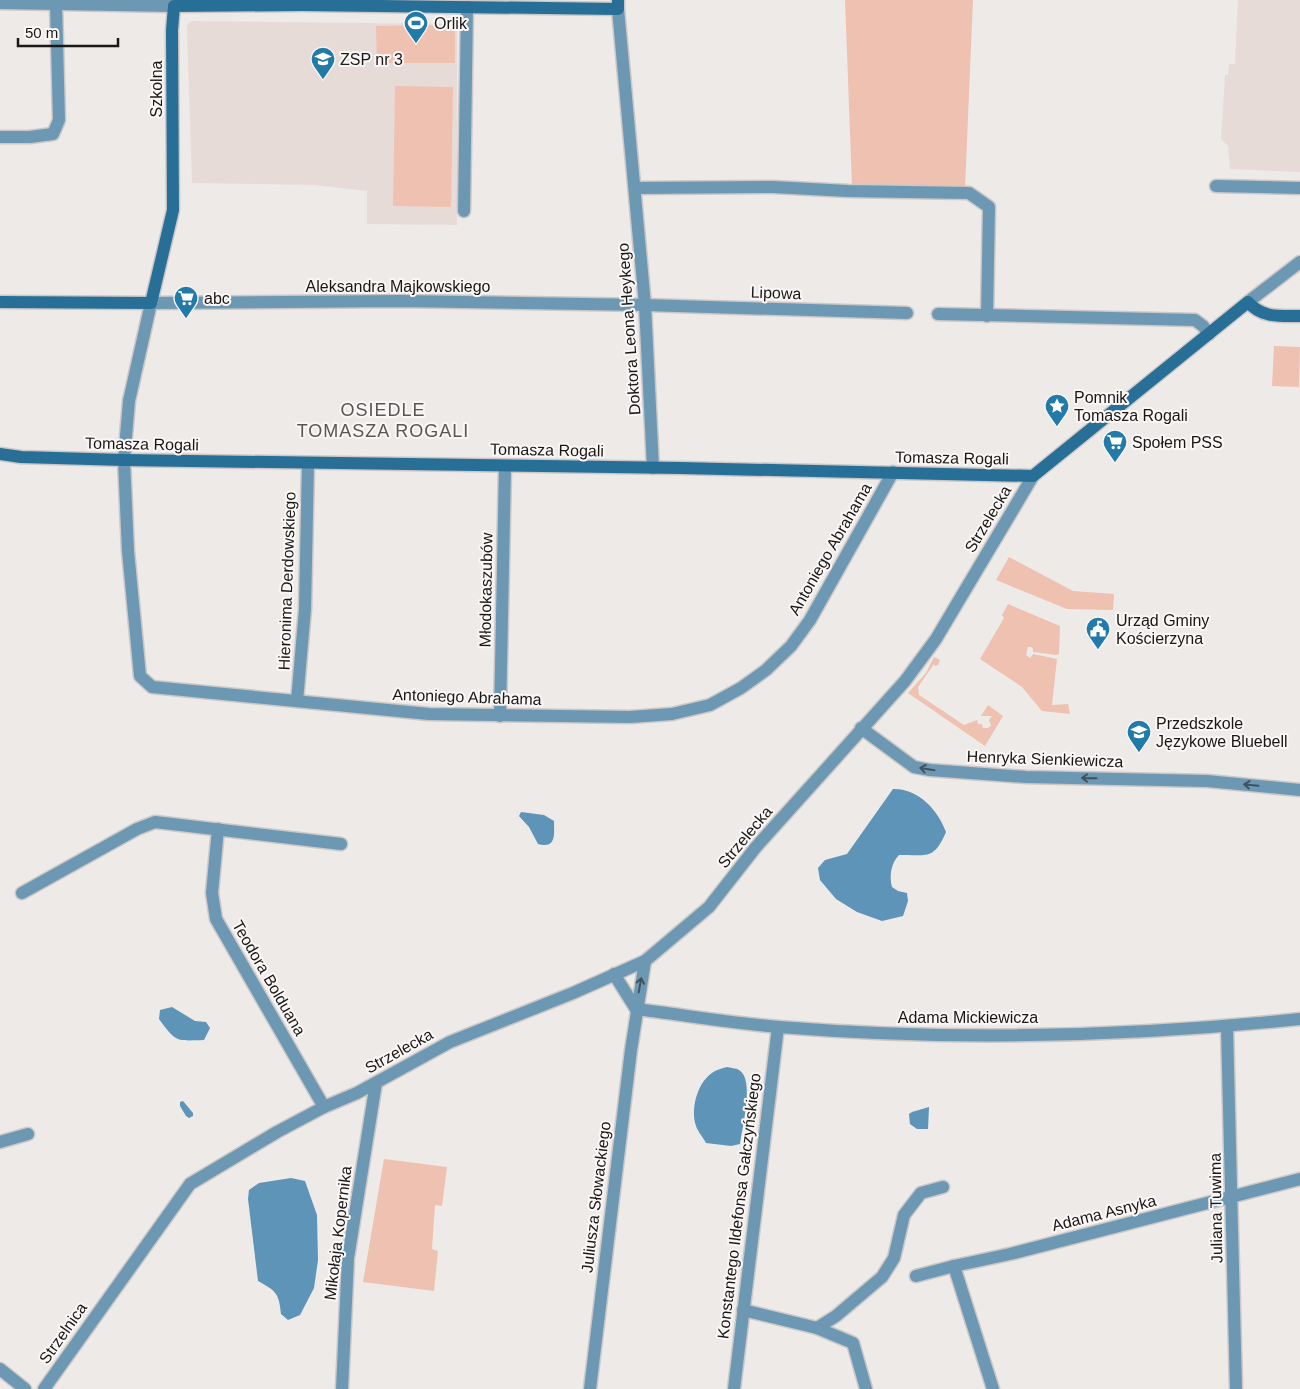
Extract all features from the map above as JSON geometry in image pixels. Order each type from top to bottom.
[{"type":"street","points":[[0,3],[174,6],[302,3],[467,7],[618,5]]},
{"type":"street","points":[[0,136],[30,137],[53,134],[59,120],[56,4]]},
{"type":"street","name":"Doktora Leona Heykego","points":[[618,5],[645,305],[653,468]]},
{"type":"street","name":"Szkolna","points":[[124,460],[129,401],[173,210],[172,30],[174,6]]},
{"type":"street","points":[[464,211],[467,7]]},
{"type":"street","points":[[1216,186],[1300,188]]},
{"type":"street","points":[[635,188],[773,187],[848,191],[969,193],[989,207],[987,316]]},
{"type":"street","name":"Strzelecka","points":[[108,1297],[190,1184],[277,1132],[324,1107],[357,1093],[450,1042],[645,961],[709,907],[756,847],[905,681],[936,639],[1033,476],[1300,262]]},
{"type":"street","name":"Aleksandra Majkowskiego","points":[[151,303],[400,301],[645,305]]},
{"type":"street","points":[[0,302],[151,303]]},
{"type":"street","points":[[1248,302],[1255,310],[1270,316],[1300,316]]},
{"type":"street","name":"Lipowa","points":[[645,305],[907,312]]},
{"type":"street","points":[[938,314],[1195,320],[1209,334]]},
{"type":"street","name":"Tomasza Rogali","points":[[0,454],[21,457],[124,460],[893,472],[1033,476]]},
{"type":"street","name":"Antoniego Abrahama","points":[[124,460],[128,550],[140,676],[152,686],[429,714],[500,716],[630,717],[672,714],[710,704],[741,688],[766,670],[791,646],[810,620],[893,472]]},
{"type":"street","name":"Hieronima Derdowskiego","points":[[297,701],[305,609],[308,463]]},
{"type":"street","name":"Młodokaszubów","points":[[500,716],[505,466]]},
{"type":"street","name":"Henryka Sienkiewicza","points":[[861,728],[914,767],[930,770],[1026,777],[1207,781],[1300,790]]},
{"type":"street","points":[[22,893],[137,829],[155,822],[340,844]]},
{"type":"street","name":"Teodora Bolduana","points":[[218,829],[212,893],[216,919],[324,1107]]},
{"type":"street","name":"Juliusza Słowackiego","points":[[590,1389],[636,1009],[645,961]]},
{"type":"street","points":[[614,974],[636,1009]]},
{"type":"street","name":"Adama Mickiewicza","points":[[636,1009],[778,1027],[894,1034],[1096,1033],[1227,1027],[1300,1019]]},
{"type":"street","name":"Konstantego Ildefonsa Gałczyńskiego","points":[[734,1389],[778,1027]]},
{"type":"street","name":"Juliana Tuwima","points":[[1227,1027],[1236,1389]]},
{"type":"street","name":"Mikołaja Kopernika","points":[[342,1389],[348,1258],[376,1083]]},
{"type":"street","points":[[0,1142],[28,1134]]},
{"type":"street","name":"Adama Asnyka","points":[[916,1276],[1010,1254],[1300,1179]]},
{"type":"street","points":[[817,1328],[836,1316],[882,1277],[894,1258],[904,1215],[921,1193],[943,1187]]},
{"type":"street","points":[[954,1266],[993,1389]]},
{"type":"street","name":"Strzelnica","points":[[44,1389],[108,1297]]},
{"type":"street","points":[[743,1310],[817,1328],[854,1343],[866,1389]]},
{"type":"street","points":[[0,1368],[25,1389]]},
{"type":"shaded area","points":[[845,0],[973,0],[965,188],[852,186]]},
{"type":"shaded area","points":[[1238,0],[1300,0],[1300,172],[1230,169],[1228,146],[1221,139],[1225,75],[1228,75],[1229,64],[1235,64]]},
{"type":"shaded area","name":"ZSP nr 3","points":[[192,21],[457,24],[457,225],[367,224],[367,191],[314,185],[192,183],[187,26]]},
{"type":"shaded area","name":"Orlik","points":[[455,25],[455,63],[377,63],[376,26]]},
{"type":"shaded area","points":[[395,86],[453,87],[451,207],[393,206]]},
{"type":"shaded area","points":[[1274,346],[1300,347],[1299,387],[1272,386]]},
{"type":"shaded area","points":[[1009,557],[1073,591],[1114,594],[1113,610],[1067,609],[996,580]]},
{"type":"shaded area","points":[[1008,604],[1060,626],[1059,654],[1033,652],[1031,647],[1028,647],[1026,655],[1030,658],[1033,654],[1057,659],[1052,705],[1068,704],[1070,714],[1042,711],[1022,687],[980,659],[1004,618],[1002,615]]},
{"type":"shaded area","points":[[934,657],[940,660],[938,665],[935,666],[934,664],[918,687],[919,695],[964,725],[977,720],[978,724],[982,724],[983,728],[991,726],[989,720],[992,716],[981,716],[988,705],[1003,716],[985,746],[908,693],[926,673]]},
{"type":"shaded area","points":[[384,1159],[447,1167],[442,1206],[435,1205],[432,1249],[438,1251],[434,1291],[363,1282]]},
{"type":"water","points":[[893,789],[911,792],[919,796],[938,816],[946,832],[933,852],[922,855],[899,855],[896,858],[891,870],[892,887],[907,893],[908,901],[903,916],[882,921],[857,912],[836,899],[820,880],[818,868],[825,860],[847,854]]},
{"type":"water","points":[[521,812],[544,815],[554,821],[554,835],[549,844],[538,844],[529,827],[519,816]]},
{"type":"water","points":[[172,1007],[195,1021],[206,1022],[210,1028],[204,1040],[182,1040],[169,1032],[159,1019],[160,1010]]},
{"type":"water","points":[[727,1067],[738,1069],[744,1075],[747,1093],[740,1144],[731,1146],[706,1143],[694,1119],[697,1095],[704,1081],[715,1071]]},
{"type":"water","points":[[183,1101],[193,1113],[193,1116],[189,1118],[180,1106],[180,1102]]},
{"type":"water","points":[[929,1107],[928,1129],[917,1129],[910,1124],[909,1114]]},
{"type":"water","points":[[291,1178],[305,1181],[317,1215],[318,1260],[314,1288],[300,1315],[288,1320],[281,1314],[276,1293],[258,1281],[248,1199],[249,1190],[259,1183]]},
{"type":"place","name":"Orlik","points":[[416,44]]},
{"type":"place","name":"ZSP nr 3","points":[[323,80]]},
{"type":"place","name":"abc","points":[[186,319]]},
{"type":"place","name":"Pomnik Tomasza Rogali","points":[[1057,427]]},
{"type":"place","name":"Społem PSS","points":[[1115,463]]},
{"type":"place","name":"Urząd Gminy Kościerzyna","points":[[1098,650]]},
{"type":"place","name":"Przedszkole Językowe Bluebell","points":[[1139,753]]},
{"type":"district","name":"OSIEDLE TOMASZA ROGALI","points":[[383,420]]}]
